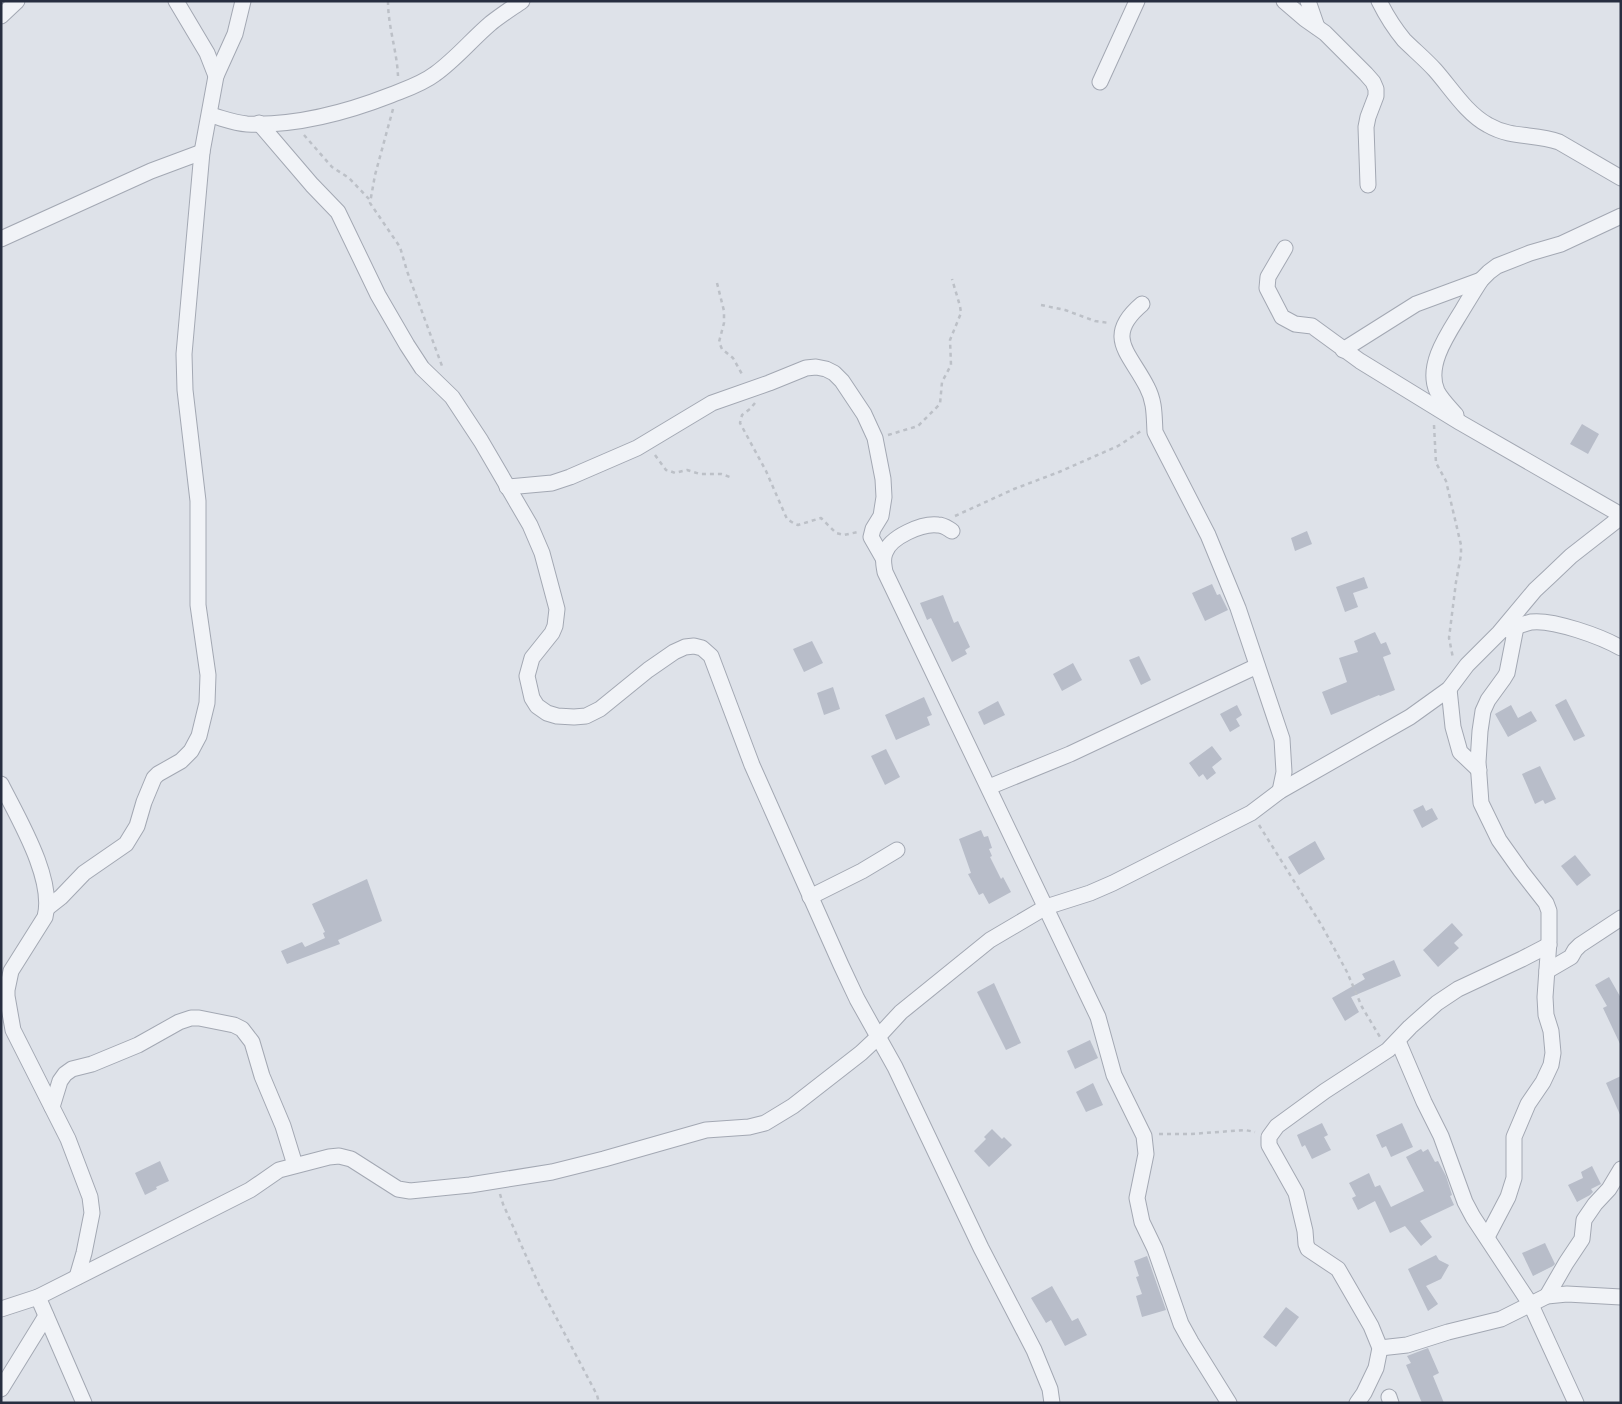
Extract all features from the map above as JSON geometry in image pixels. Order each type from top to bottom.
[{"type":"street","points":[[1,16],[18,1]]},
{"type":"street","points":[[176,1],[207,53],[216,76]]},
{"type":"street","points":[[48,908],[84,873],[126,844],[137,826],[154,778],[181,761],[191,751],[199,736],[206,703],[208,675],[198,605],[198,501],[185,390],[184,354],[202,152],[216,76],[235,34],[243,1]]},
{"type":"street","points":[[210,115],[238,123],[259,123],[290,122],[346,111],[398,92],[434,75],[453,60],[490,23],[522,1]]},
{"type":"street","points":[[1100,82],[1137,1]]},
{"type":"street","points":[[1284,1],[1325,32],[1366,74],[1376,89],[1376,96],[1366,127],[1368,185]]},
{"type":"street","points":[[1308,1],[1317,27]]},
{"type":"street","points":[[1379,1],[1387,18],[1404,40],[1427,61],[1470,111],[1487,125],[1503,132],[1521,136],[1548,138],[1559,142],[1621,178]]},
{"type":"street","points":[[259,123],[312,185],[338,212],[378,295],[407,345],[422,368],[452,396],[481,441],[530,525],[542,553],[557,609],[556,626],[532,658],[527,676],[529,690],[537,706],[547,713],[557,716],[586,716],[600,709],[635,679],[674,652],[685,647],[694,646],[702,648],[710,656],[752,765],[856,999],[894,1067],[981,1248],[1034,1350],[1050,1389],[1052,1403]]},
{"type":"street","points":[[1,239],[151,170],[202,152]]},
{"type":"street","points":[[1461,423],[1437,392],[1434,368],[1447,336],[1481,280],[1489,272],[1511,260],[1561,244],[1621,216]]},
{"type":"street","points":[[1,1309],[38,1297],[250,1190],[276,1171],[294,1165],[329,1157],[344,1157],[359,1164],[390,1185],[406,1191],[470,1185],[532,1176],[575,1167],[706,1130],[749,1127],[766,1123],[793,1106],[861,1053],[878,1038],[901,1012],[990,940],[1046,907],[1090,893],[1113,883],[1251,813],[1280,791],[1410,717],[1453,683],[1466,665],[1500,633],[1529,597],[1550,576],[1571,556],[1621,516],[1461,423],[1360,361],[1312,326],[1295,324],[1282,317],[1277,310],[1266,282],[1285,248]]},
{"type":"street","points":[[1344,350],[1416,304],[1481,280]]},
{"type":"street","points":[[1142,304],[1134,310],[1123,325],[1122,341],[1148,388],[1154,408],[1154,432],[1208,535],[1226,578],[1257,666],[1282,739],[1284,772],[1280,791]]},
{"type":"street","points":[[507,487],[552,483],[588,470],[638,448],[712,403],[806,368],[826,369],[842,381],[864,414],[874,438],[883,480],[884,497],[880,516],[871,537],[883,558],[885,572],[1098,1017],[1114,1075],[1144,1136],[1146,1154],[1137,1198],[1142,1222],[1155,1249],[1181,1324],[1229,1403]]},
{"type":"street","points":[[883,558],[886,549],[895,539],[917,529],[936,524],[945,526],[952,531]]},
{"type":"street","points":[[1500,633],[1531,622],[1557,625],[1586,632],[1621,648]]},
{"type":"street","points":[[1487,1236],[1508,1197],[1514,1178],[1514,1137],[1528,1104],[1543,1082],[1553,1053],[1546,1015],[1545,997],[1549,911],[1546,903],[1499,840],[1481,803],[1479,770],[1480,731],[1488,700],[1507,673],[1516,627]]},
{"type":"street","points":[[989,787],[1070,754],[1257,666]]},
{"type":"street","points":[[1453,683],[1453,727],[1460,752],[1465,759],[1479,770]]},
{"type":"street","points":[[1,784],[39,862],[47,895],[48,908],[45,918],[11,971],[7,990],[13,1030],[68,1140],[90,1197],[92,1213],[77,1276]]},
{"type":"street","points":[[810,897],[862,871],[897,850]]},
{"type":"street","points":[[1547,971],[1571,957],[1575,950],[1621,918]]},
{"type":"street","points":[[1549,943],[1561,948],[1575,950]]},
{"type":"street","points":[[1357,1403],[1376,1368],[1380,1348],[1371,1326],[1338,1269],[1308,1249],[1296,1193],[1270,1145],[1269,1140],[1272,1132],[1277,1126],[1325,1091],[1393,1046],[1410,1027],[1437,1003],[1458,989],[1502,969],[1549,943]]},
{"type":"street","points":[[52,1107],[60,1081],[72,1069],[92,1064],[138,1045],[179,1022],[191,1018],[234,1025],[242,1029],[252,1042],[262,1076],[283,1126],[294,1165]]},
{"type":"street","points":[[1393,1046],[1441,1136],[1465,1202],[1531,1304],[1576,1403]]},
{"type":"street","points":[[1547,1296],[1582,1239],[1584,1220],[1609,1189],[1621,1169]]},
{"type":"street","points":[[1380,1348],[1407,1345],[1448,1332],[1501,1319],[1547,1296],[1567,1294],[1621,1298]]},
{"type":"street","points":[[38,1297],[84,1403]]},
{"type":"street","points":[[1,1389],[46,1316]]},
{"type":"path","points":[[388,1],[389,22],[396,57],[398,92],[369,199],[370,205],[400,247],[444,372]]},
{"type":"path","points":[[290,122],[336,170],[349,178],[369,199]]},
{"type":"path","points":[[874,438],[918,426],[940,404],[942,382],[951,365],[950,340],[961,313],[952,279]]},
{"type":"path","points":[[717,283],[724,311],[724,322],[719,342],[722,349],[733,358],[756,399],[750,410],[742,415],[740,423],[766,471],[787,519],[798,525],[821,518],[836,533],[841,535],[862,531],[871,534]]},
{"type":"path","points":[[1041,305],[1065,310],[1095,321],[1123,325]]},
{"type":"path","points":[[1441,410],[1434,420],[1435,460],[1446,481],[1461,545],[1449,638],[1453,683]]},
{"type":"path","points":[[936,524],[1118,446],[1155,422]]},
{"type":"path","points":[[638,448],[652,453],[666,470],[670,472],[675,473],[687,470],[700,474],[721,474],[730,477]]},
{"type":"path","points":[[1251,813],[1322,926],[1347,972],[1362,1007],[1393,1046]]},
{"type":"path","points":[[1144,1136],[1245,1130],[1253,1131],[1269,1140]]},
{"type":"path","points":[[496,1180],[503,1204],[539,1285],[597,1395],[599,1403]]},
{"type":"building","points":[[1582,424],[1599,434],[1588,454],[1570,444]]},
{"type":"building","points":[[1307,531],[1312,544],[1295,551],[1291,538]]},
{"type":"building","points":[[1364,577],[1368,588],[1353,593],[1358,607],[1345,612],[1336,587]]},
{"type":"building","points":[[1212,584],[1217,595],[1220,594],[1228,610],[1205,621],[1192,593]]},
{"type":"building","points":[[943,595],[954,623],[958,621],[970,647],[965,650],[967,654],[952,662],[931,618],[927,620],[920,603]]},
{"type":"building","points":[[1375,632],[1381,644],[1386,642],[1391,654],[1383,657],[1395,690],[1331,715],[1322,692],[1347,682],[1339,658],[1358,652],[1354,641]]},
{"type":"building","points":[[812,641],[823,663],[804,672],[793,649]]},
{"type":"building","points":[[1139,656],[1151,680],[1141,685],[1129,660]]},
{"type":"building","points":[[1073,663],[1082,680],[1062,691],[1053,674]]},
{"type":"building","points":[[833,687],[840,709],[824,715],[817,693]]},
{"type":"building","points":[[924,697],[932,715],[927,717],[930,725],[896,740],[885,715]]},
{"type":"building","points":[[1566,699],[1585,736],[1574,741],[1555,705]]},
{"type":"building","points":[[998,701],[1005,715],[984,725],[978,712]]},
{"type":"building","points":[[1237,705],[1242,715],[1236,719],[1240,726],[1230,732],[1220,714]]},
{"type":"building","points":[[1511,705],[1518,718],[1531,711],[1537,721],[1508,737],[1495,714]]},
{"type":"building","points":[[1212,746],[1222,759],[1212,767],[1216,773],[1207,780],[1203,774],[1199,777],[1189,763]]},
{"type":"building","points":[[886,749],[900,777],[885,785],[871,756]]},
{"type":"building","points":[[1540,766],[1556,799],[1545,804],[1543,800],[1535,804],[1522,774]]},
{"type":"building","points":[[1423,805],[1426,811],[1432,808],[1438,819],[1422,828],[1413,810]]},
{"type":"building","points":[[981,830],[984,837],[988,836],[992,848],[989,849],[992,856],[990,857],[1001,879],[1003,877],[1011,892],[989,904],[983,893],[979,895],[968,874],[971,873],[959,839]]},
{"type":"building","points":[[1315,841],[1325,859],[1299,875],[1288,857]]},
{"type":"building","points":[[1575,855],[1591,875],[1577,886],[1561,866]]},
{"type":"building","points":[[367,879],[382,921],[338,940],[340,944],[287,964],[281,951],[302,942],[305,947],[325,938],[323,933],[325,932],[312,904]]},
{"type":"building","points":[[1452,923],[1463,935],[1454,943],[1459,948],[1438,967],[1423,950]]},
{"type":"building","points":[[1394,960],[1401,976],[1351,997],[1359,1012],[1345,1021],[1332,998],[1365,979],[1362,974]]},
{"type":"building","points":[[1609,977],[1621,998],[1621,1046],[1603,1008],[1607,1006],[1595,985]]},
{"type":"building","points":[[994,983],[1021,1043],[1006,1050],[977,992]]},
{"type":"building","points":[[1090,1040],[1098,1058],[1075,1069],[1067,1051]]},
{"type":"building","points":[[1621,1076],[1621,1117],[1606,1083]]},
{"type":"building","points":[[1093,1083],[1103,1105],[1086,1112],[1076,1092]]},
{"type":"building","points":[[1322,1123],[1328,1135],[1324,1137],[1331,1150],[1312,1159],[1305,1145],[1302,1147],[1297,1135]]},
{"type":"building","points":[[1402,1123],[1413,1147],[1391,1157],[1386,1146],[1382,1148],[1376,1135]]},
{"type":"building","points":[[992,1129],[1002,1139],[1004,1137],[1012,1145],[989,1167],[974,1151],[986,1139],[984,1137]]},
{"type":"building","points":[[1421,1149],[1423,1152],[1428,1149],[1435,1162],[1438,1161],[1446,1176],[1454,1205],[1420,1221],[1432,1237],[1421,1246],[1405,1226],[1390,1233],[1375,1201],[1358,1210],[1352,1198],[1356,1196],[1349,1183],[1369,1173],[1375,1187],[1380,1185],[1391,1207],[1424,1191],[1406,1157]]},
{"type":"building","points":[[160,1161],[169,1181],[145,1195],[135,1173]]},
{"type":"building","points":[[1592,1166],[1601,1184],[1591,1189],[1593,1192],[1590,1195],[1577,1202],[1568,1185],[1583,1178],[1581,1172]]},
{"type":"building","points":[[1545,1243],[1555,1264],[1533,1276],[1522,1253]]},
{"type":"building","points":[[1436,1255],[1439,1260],[1449,1265],[1441,1279],[1426,1286],[1438,1304],[1428,1311],[1408,1269]]},
{"type":"building","points":[[1147,1256],[1166,1310],[1142,1317],[1136,1296],[1142,1294],[1136,1277],[1139,1276],[1134,1261]]},
{"type":"building","points":[[1052,1286],[1072,1321],[1078,1318],[1087,1335],[1065,1346],[1051,1320],[1046,1323],[1031,1298]]},
{"type":"building","points":[[1286,1307],[1299,1317],[1276,1347],[1263,1337]]},
{"type":"building","points":[[1428,1348],[1439,1373],[1433,1376],[1444,1403],[1422,1403],[1406,1365],[1411,1363],[1407,1356]]}]
